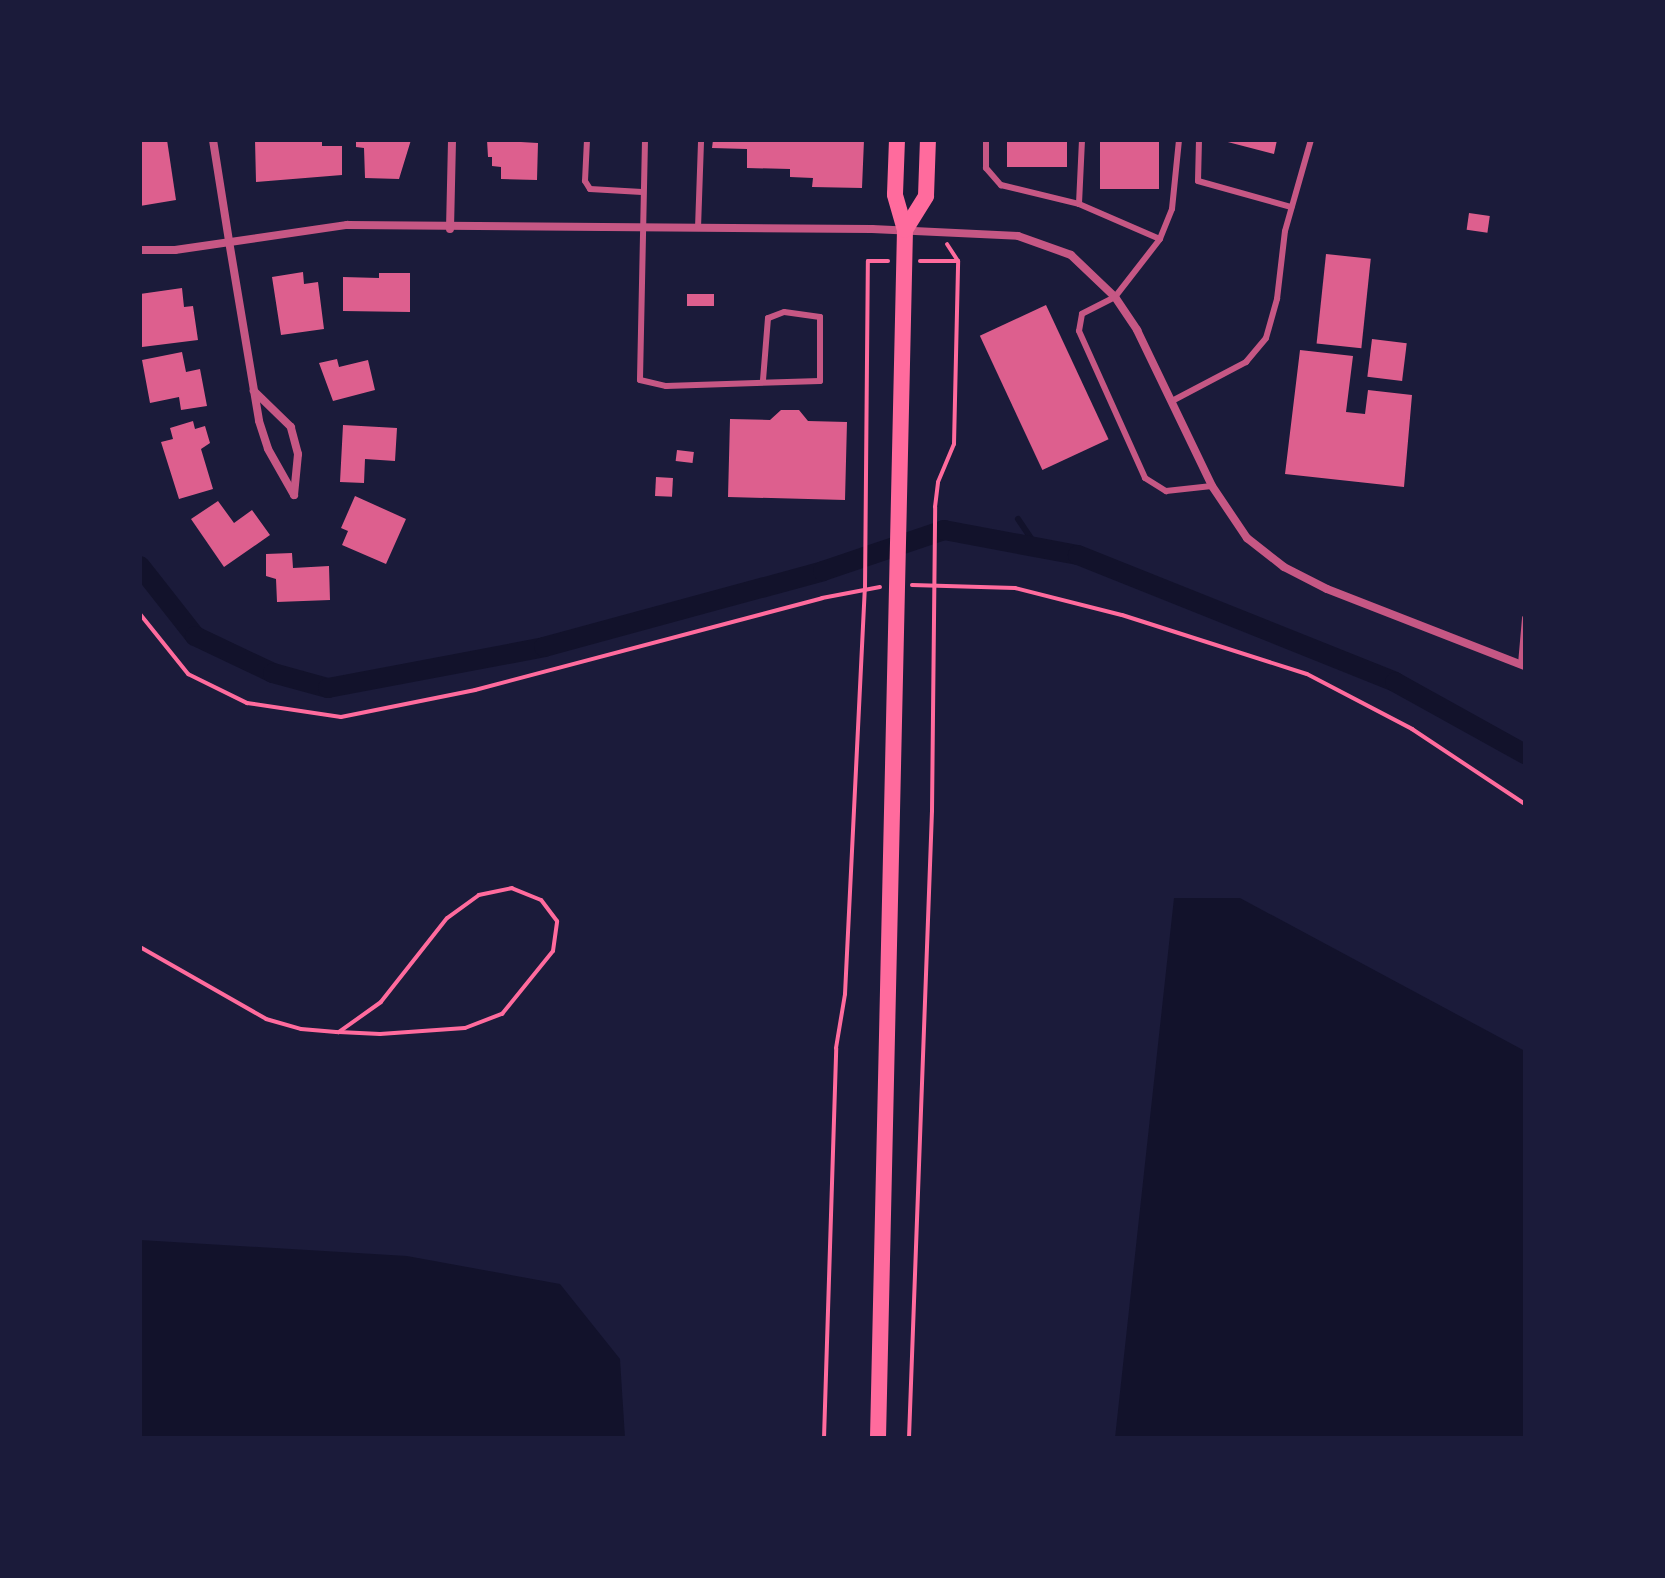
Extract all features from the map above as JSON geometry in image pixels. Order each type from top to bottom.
[{"type":"main road","points":[[878,1438],[900,584],[905,261],[905,230],[895,194],[897,140]]},
{"type":"main road","points":[[905,230],[926,196],[928,140]]},
{"type":"street","points":[[213,140],[254,391],[268,449],[294,495],[298,454],[291,427],[254,391]]},
{"type":"street","points":[[450,229],[452,140]]},
{"type":"street","points":[[140,250],[347,225],[450,229],[905,230],[1018,236],[1047,245],[1088,267],[1115,297],[1172,401],[1212,486],[1237,527],[1284,567],[1523,665]]},
{"type":"lane","points":[[587,140],[585,181],[590,189],[642,192]]},
{"type":"lane","points":[[645,140],[640,229],[640,380],[666,386],[763,380],[820,381],[820,317],[784,312],[768,318],[763,380]]},
{"type":"lane","points":[[698,229],[701,140]]},
{"type":"lane","points":[[986,140],[986,168],[1001,185],[1079,204],[1160,239]]},
{"type":"lane","points":[[1079,204],[1082,140]]},
{"type":"lane","points":[[1179,140],[1172,209],[1160,239],[1115,297],[1082,314],[1079,331],[1145,478],[1166,491],[1212,486]]},
{"type":"lane","points":[[1199,140],[1198,181],[1291,207]]},
{"type":"lane","points":[[1172,401],[1246,362],[1266,338],[1291,207],[1311,140]]},
{"type":"lane","points":[[1523,665],[1525,618]]},
{"type":"path","points":[[909,1438],[932,811],[935,507],[938,482],[954,444],[958,261],[947,246],[946,232]]},
{"type":"path","points":[[824,1438],[836,1048],[845,994],[865,589],[868,261],[958,261]]},
{"type":"path","points":[[900,584],[1015,588],[1122,615],[1307,674],[1412,729],[1525,804]]},
{"type":"path","points":[[140,614],[188,674],[247,703],[341,717],[475,690],[865,589]]},
{"type":"path","points":[[140,947],[266,1019],[339,1032],[465,1028],[502,1014],[553,951],[557,921],[541,900],[512,888],[479,895],[447,918],[381,1002],[339,1032]]},
{"type":"shaded area","points":[[1174,898],[1240,898],[1525,1051],[1525,1438],[1115,1438]]},
{"type":"shaded area","points":[[140,1240],[407,1256],[560,1284],[620,1359],[625,1438],[140,1438]]},
{"type":"building","points":[[140,140],[167,140],[176,200],[140,206]]},
{"type":"building","points":[[255,140],[322,140],[322,146],[342,146],[342,175],[256,182]]},
{"type":"building","points":[[356,140],[411,140],[399,179],[365,178],[364,148],[356,147]]},
{"type":"building","points":[[487,140],[538,143],[537,180],[501,179],[501,167],[492,166],[492,157],[488,157]]},
{"type":"building","points":[[713,140],[864,140],[862,188],[812,187],[813,178],[790,177],[790,169],[747,168],[747,149],[712,148]]},
{"type":"building","points":[[1007,140],[1067,140],[1067,167],[1007,167]]},
{"type":"building","points":[[1100,140],[1159,140],[1159,189],[1100,189]]},
{"type":"building","points":[[1220,140],[1277,140],[1274,154]]},
{"type":"building","points":[[1469,213],[1490,216],[1487,233],[1467,230]]},
{"type":"building","points":[[1326,254],[1371,259],[1361,348],[1317,344]]},
{"type":"building","points":[[303,272],[304,284],[318,282],[324,329],[281,335],[272,277]]},
{"type":"building","points":[[379,273],[410,273],[410,312],[343,311],[343,277],[379,278]]},
{"type":"building","points":[[182,288],[184,307],[193,306],[198,340],[142,347],[140,294]]},
{"type":"building","points":[[687,294],[714,294],[714,306],[687,306]]},
{"type":"building","points":[[1046,305],[1109,439],[1042,470],[980,336]]},
{"type":"building","points":[[1372,339],[1407,343],[1402,381],[1367,377]]},
{"type":"building","points":[[1300,350],[1353,356],[1346,412],[1365,414],[1368,390],[1412,395],[1404,487],[1285,474]]},
{"type":"building","points":[[182,352],[186,372],[200,369],[207,406],[181,410],[179,397],[150,403],[142,360]]},
{"type":"building","points":[[337,359],[339,367],[368,360],[375,390],[333,401],[319,363]]},
{"type":"building","points":[[781,410],[799,410],[808,421],[847,422],[845,500],[728,497],[730,419],[770,420]]},
{"type":"building","points":[[193,421],[195,429],[205,426],[210,443],[201,449],[213,489],[179,499],[161,442],[173,439],[170,428]]},
{"type":"building","points":[[343,425],[397,428],[395,461],[365,459],[364,483],[340,482]]},
{"type":"building","points":[[677,450],[694,452],[693,463],[676,461]]},
{"type":"building","points":[[656,477],[673,478],[672,497],[655,496]]},
{"type":"building","points":[[355,496],[406,519],[386,564],[342,545],[348,531],[341,528]]},
{"type":"building","points":[[218,501],[234,523],[252,510],[270,535],[224,567],[191,519]]},
{"type":"building","points":[[292,553],[293,568],[329,566],[330,600],[277,602],[276,579],[266,576],[266,554]]},
{"type":"waterway","points":[[1018,519],[1036,546]]},
{"type":"waterway","points":[[140,566],[195,636],[273,673],[328,688],[544,647],[823,571],[944,530],[1078,555],[1395,682],[1525,754]]}]
